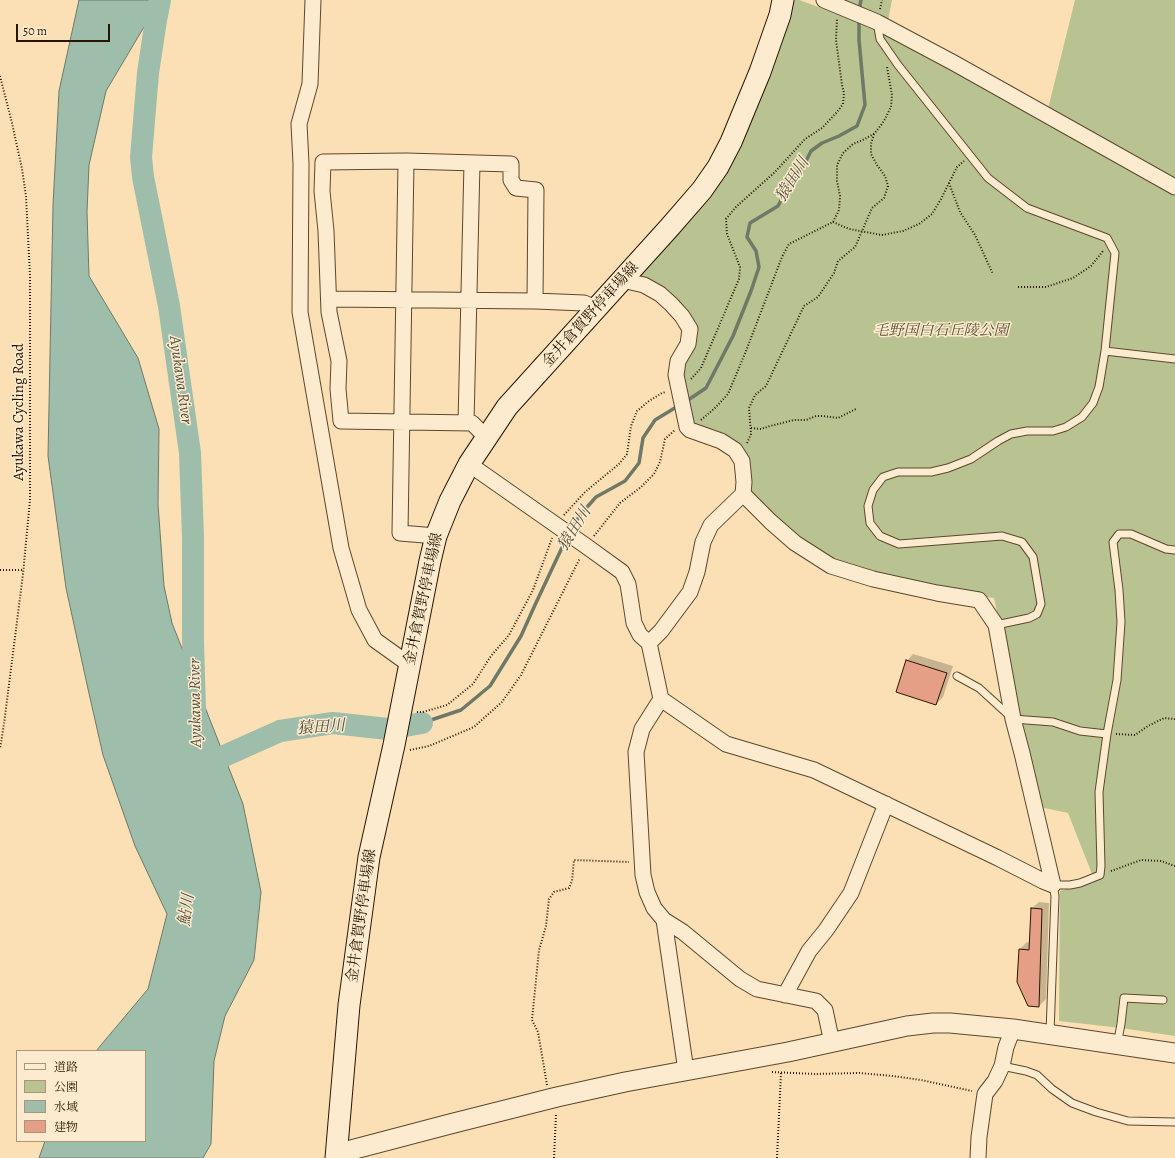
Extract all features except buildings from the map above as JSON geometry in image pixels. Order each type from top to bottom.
[{"type":"main road","name":"金井倉賀野停車場線","points":[[336,1156],[349,1006],[368,865],[436,536],[450,501],[469,464],[507,407],[702,190],[718,167],[731,142],[760,72],[780,15],[783,0]]},
{"type":"street","points":[[313,0],[310,84],[299,124],[301,162],[300,312],[341,548],[359,610],[375,640],[410,665]]},
{"type":"street","points":[[835,4],[874,20],[954,63],[1175,188]]},
{"type":"street","points":[[406,161],[400,534],[436,536]]},
{"type":"street","points":[[486,437],[472,423],[341,421],[338,389],[339,362],[330,312],[326,230],[322,191],[323,162],[406,161],[510,164],[511,180],[516,188],[536,190],[535,301]]},
{"type":"street","points":[[466,423],[472,163]]},
{"type":"street","points":[[622,280],[644,285],[660,294],[682,316],[690,329],[688,344],[678,361],[676,375],[687,426],[690,430],[721,441],[735,450],[742,461],[744,482],[743,494],[711,525],[703,542],[697,572],[690,592],[662,631],[649,643]]},
{"type":"street","points":[[330,299],[535,301],[584,304],[596,308]]},
{"type":"street","points":[[469,464],[622,572],[628,584],[634,623],[640,635],[649,643],[661,699],[726,744],[814,770],[1053,885]]},
{"type":"street","points":[[743,494],[771,522],[795,542],[832,566],[873,579],[937,593],[979,600],[996,624],[1013,719],[1053,885]]},
{"type":"street","points":[[661,699],[642,730],[636,752],[643,875],[647,892],[654,908],[664,920],[683,932],[740,979],[757,989],[816,1001],[825,1010],[832,1043]]},
{"type":"street","points":[[786,995],[809,951],[826,930],[851,892],[886,804]]},
{"type":"street","points":[[664,920],[686,1071]]},
{"type":"street","points":[[336,1156],[450,1124],[624,1082],[788,1052],[907,1026],[950,1023],[1013,1029],[1175,1053]]},
{"type":"street","points":[[978,1158],[979,1137],[985,1094],[995,1081],[1002,1066],[1006,1047],[1013,1029]]},
{"type":"lane","points":[[874,20],[880,39],[898,65],[988,178],[1028,208],[1107,238],[1115,253],[1105,351],[1099,387],[1092,403],[1082,417],[1066,427],[1053,430],[1027,431],[1011,434],[971,459],[948,468],[931,472],[898,472],[883,477],[873,490],[868,506],[870,523],[880,536],[899,544],[1002,536],[1022,542],[1033,557],[1041,604],[1037,614],[1029,618],[996,624]]},
{"type":"lane","points":[[1105,351],[1175,359]]},
{"type":"lane","points":[[1050,1035],[1055,896],[1053,885],[1070,885],[1080,883],[1100,875],[1099,792],[1107,734],[1117,680],[1121,622],[1113,542],[1119,534],[1131,534],[1166,549],[1175,550]]},
{"type":"lane","points":[[957,676],[979,688],[1013,719],[1053,722],[1080,731],[1107,734]]},
{"type":"lane","points":[[1117,1045],[1124,998],[1163,1000]]},
{"type":"lane","points":[[1002,1066],[1037,1075],[1052,1089],[1072,1103],[1096,1112],[1128,1120],[1175,1122]]},
{"type":"path","points":[[400,714],[423,712],[447,705],[473,684],[491,656],[509,635],[534,590],[556,525],[585,492],[619,464],[627,454],[631,426],[637,411],[662,393],[679,389],[701,368],[739,278],[740,267],[726,234],[726,219],[736,207],[775,172],[805,139],[822,128],[843,104],[844,93],[836,40],[835,4]]},
{"type":"path","points":[[741,459],[751,434],[749,408],[755,394],[766,386],[804,306],[818,298],[834,272],[838,261],[855,247],[872,208],[884,198],[888,186],[885,176],[871,154],[871,144],[875,133],[884,121],[891,107],[892,95],[886,63]]},
{"type":"path","name":"Ayukawa Cycling Road","points":[[0,76],[22,169],[26,196],[30,276],[30,500],[24,570],[0,749]]},
{"type":"path","points":[[392,750],[429,746],[474,727],[502,702],[521,675],[586,546],[601,525],[620,503],[640,488],[654,474],[660,462],[665,439],[675,429],[701,420],[728,394],[782,256],[789,244],[832,222],[839,210],[840,196],[837,181],[837,166],[842,154],[853,144],[865,140],[875,133]]},
{"type":"path","points":[[832,222],[849,230],[882,235],[903,231],[919,224],[932,214],[942,199],[957,167],[971,156]]},
{"type":"path","points":[[949,183],[960,212],[975,235],[993,274]]},
{"type":"path","points":[[1018,286],[1046,286],[1073,278],[1091,266],[1110,242]]},
{"type":"path","points":[[750,428],[761,429],[794,420],[806,420],[816,416],[838,418],[856,409]]},
{"type":"path","points":[[0,570],[24,570]]},
{"type":"path","points":[[1107,734],[1135,735],[1164,718],[1175,719]]},
{"type":"path","points":[[554,1158],[554,1098],[538,1032],[532,1020],[539,950],[546,926],[549,898],[554,892],[569,888],[572,882],[574,860],[643,862]]},
{"type":"path","points":[[1100,875],[1141,860],[1161,861],[1175,866]]},
{"type":"path","points":[[776,1158],[781,1073],[859,1073],[893,1076],[920,1080],[985,1094]]},
{"type":"green space","name":"毛野国白石丘陵公園","points":[[794,0],[799,0],[833,12],[838,0],[892,0],[886,31],[1045,121],[1075,0],[1175,0],[1175,1036],[1059,1021],[1060,891],[1094,879],[1068,813],[1040,807],[994,598],[937,590],[831,564],[748,494],[745,459],[689,425],[679,375],[696,328],[628,279],[753,111]]},
{"type":"water","name":"鮎川","points":[[79,0],[160,0],[106,91],[89,165],[87,212],[89,276],[138,358],[159,429],[158,504],[164,586],[172,623],[243,804],[261,892],[254,960],[225,1016],[214,1061],[211,1144],[203,1158],[39,1158],[45,1142],[146,1142],[146,1050],[97,1050],[148,989],[167,914],[135,846],[103,755],[66,588],[48,456],[53,205],[59,91]]},
{"type":"waterway","name":"Ayukawa River","points":[[160,0],[148,73],[141,157],[143,177],[169,306],[190,453],[193,538],[193,642],[195,710]]},
{"type":"waterway","name":"猿田川","points":[[859,11],[861,0]]},
{"type":"waterway","name":"猿田川","points":[[685,402],[706,388],[733,336],[751,291],[759,267],[756,251],[747,237],[750,223],[778,206],[789,185],[806,161],[811,151],[822,143],[857,126],[865,105],[859,40],[859,19]]},
{"type":"waterway","name":"猿田川","points":[[571,530],[580,515],[596,497],[625,481],[639,463],[643,438],[655,420],[678,406]]},
{"type":"waterway","name":"猿田川","points":[[422,723],[461,710],[490,686],[521,636],[567,537]]},
{"type":"waterway","name":"猿田川","points":[[197,763],[213,761],[280,731],[333,723],[388,729],[422,723]]}]
